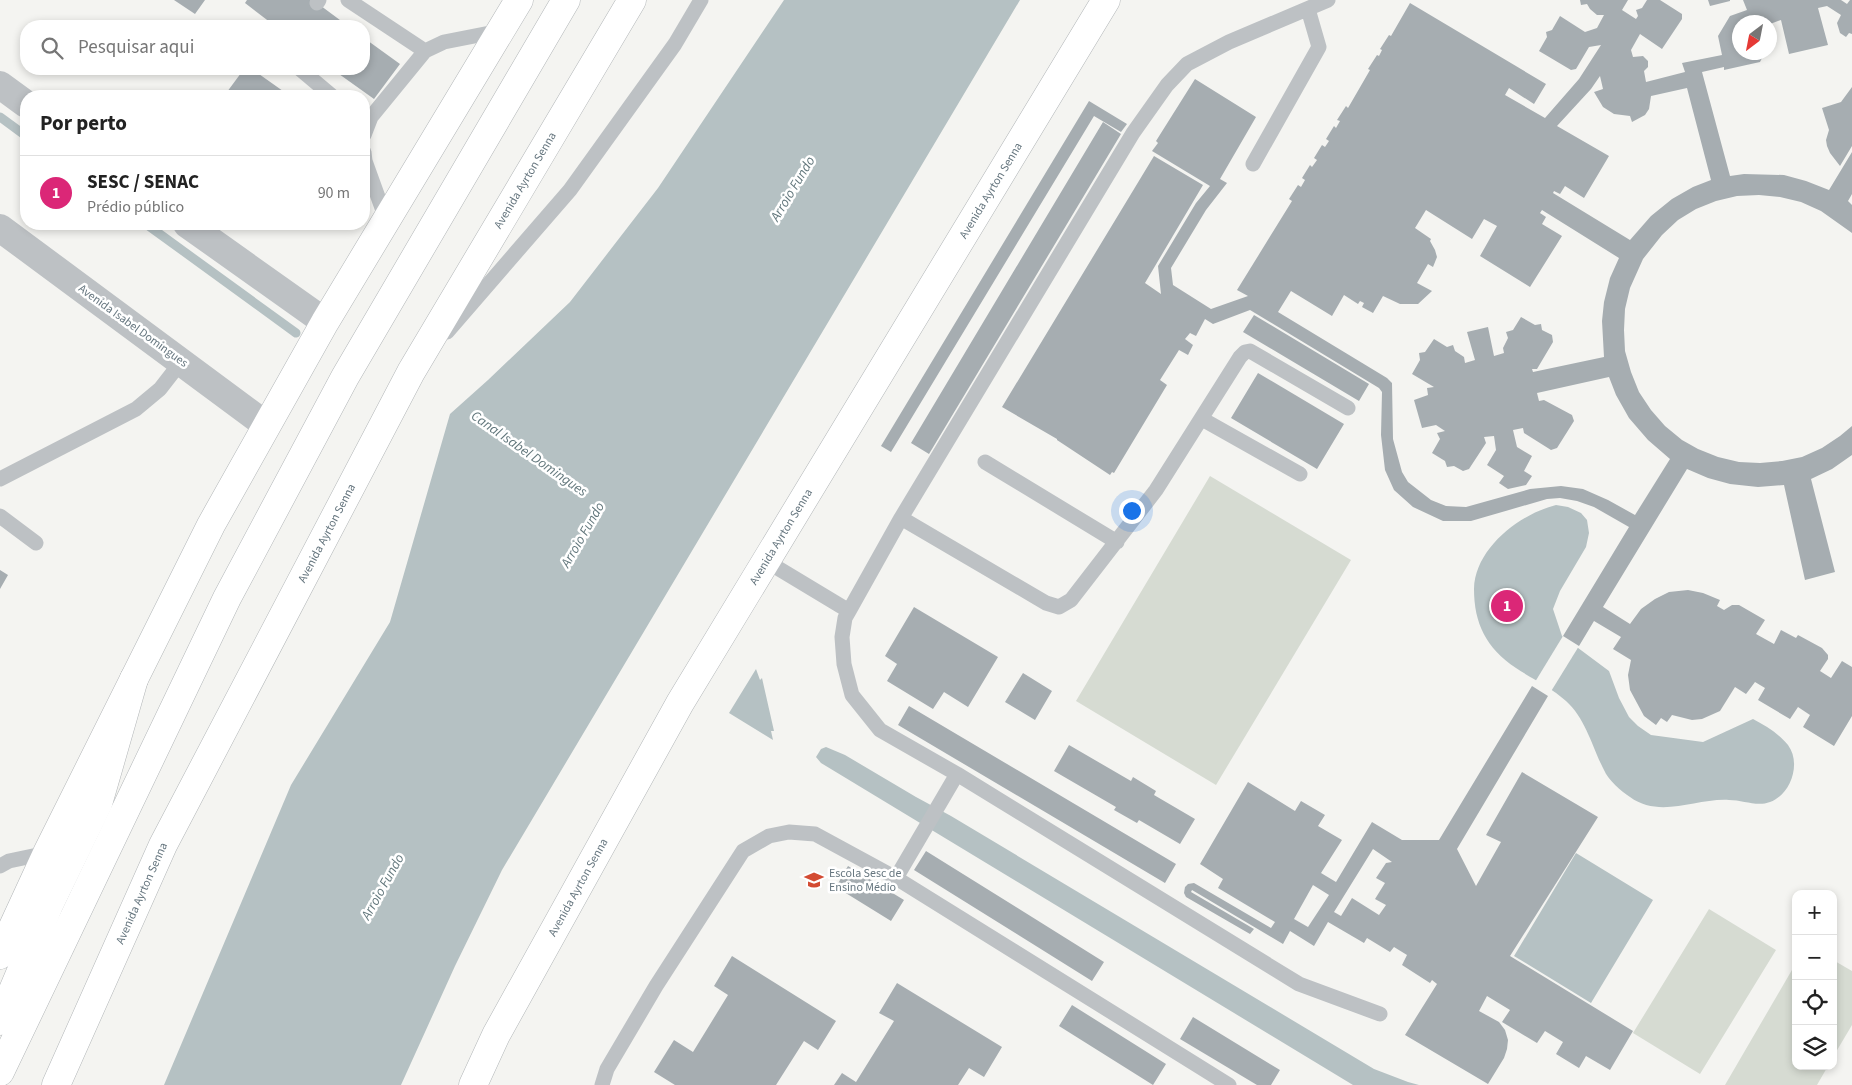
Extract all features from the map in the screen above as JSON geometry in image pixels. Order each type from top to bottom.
[{"type":"highway","points":[[0,956],[48,853],[211,525],[266,425],[386,219],[519,0]]},
{"type":"highway","points":[[0,1072],[227,598],[345,377],[566,0]]},
{"type":"highway","name":"Avenida Ayrton Senna","points":[[56,1085],[164,845],[411,372],[632,0]]},
{"type":"highway","name":"Avenida Ayrton Senna","points":[[473,1085],[496,1035],[680,703],[1106,0]]},
{"type":"highway","points":[[0,1021],[49,905],[98,804],[134,679]]},
{"type":"street","points":[[0,85],[20,100]]},
{"type":"street","name":"Avenida Isabel Domingues","points":[[0,228],[266,425]]},
{"type":"street","points":[[196,230],[326,322]]},
{"type":"lane","points":[[348,0],[425,51]]},
{"type":"lane","points":[[411,372],[570,190],[675,44],[701,0]]},
{"type":"lane","points":[[1328,0],[1229,42],[1187,64],[1167,85],[1133,133],[901,518],[845,618],[842,637],[844,664],[852,695],[880,730],[958,774],[1299,984],[1380,1014]]},
{"type":"lane","points":[[1252,164],[1319,47],[1308,9]]},
{"type":"lane","points":[[370,119],[425,51],[444,42],[500,31]]},
{"type":"lane","points":[[307,75],[325,90]]},
{"type":"lane","points":[[370,175],[386,219]]},
{"type":"lane","points":[[901,518],[1046,604],[1059,607],[1072,600],[1156,490],[1245,352],[1250,351],[1348,408]]},
{"type":"lane","points":[[0,479],[136,409],[160,389],[181,362]]},
{"type":"lane","points":[[1202,419],[1300,474]]},
{"type":"lane","points":[[984,462],[1117,542]]},
{"type":"lane","points":[[0,516],[36,543]]},
{"type":"lane","points":[[766,561],[849,611]]},
{"type":"lane","points":[[896,878],[958,774]]},
{"type":"lane","points":[[602,1085],[607,1069],[656,986],[743,851],[769,836],[789,832],[815,834],[896,878],[1229,1085]]},
{"type":"lane","points":[[0,866],[9,861],[48,853]]},
{"type":"shaded area","points":[[1210,476],[1351,560],[1216,785],[1076,701]]},
{"type":"shaded area","points":[[1709,909],[1776,950],[1700,1074],[1633,1033]]},
{"type":"shaded area","points":[[1837,962],[1852,971],[1852,1025],[1837,1050]]},
{"type":"shaded area","points":[[1792,970],[1792,1070],[1826,1070],[1817,1085],[1725,1085]]},
{"type":"water","name":"Arroio Fundo","points":[[784,0],[1020,0],[502,870],[455,966],[401,1085],[164,1085],[291,785],[390,622],[450,414],[570,302],[658,188]]},
{"type":"water","points":[[1556,505],[1568,507],[1581,513],[1587,520],[1589,533],[1586,547],[1560,591],[1553,609],[1562,636],[1609,671],[1619,698],[1629,717],[1651,735],[1703,742],[1753,719],[1776,733],[1788,745],[1794,761],[1792,778],[1783,793],[1777,798],[1760,804],[1734,800],[1717,800],[1666,807],[1642,803],[1630,797],[1608,778],[1584,725],[1573,708],[1554,691],[1506,660],[1490,643],[1479,624],[1476,613],[1474,589],[1476,574],[1482,560],[1491,547],[1514,525],[1528,516]]},
{"type":"water","points":[[756,669],[760,680],[762,678],[774,731],[771,731],[773,740],[729,713]]},
{"type":"water","points":[[826,747],[845,755],[951,816],[1374,1069],[1419,1085],[1353,1085],[821,763],[816,757],[821,749]]},
{"type":"water","points":[[1576,853],[1653,900],[1591,1003],[1514,956]]},
{"type":"pier","points":[[1563,636],[1579,646],[1550,693],[1535,682]]},
{"type":"building","points":[[174,0],[205,0],[195,14]]},
{"type":"building","points":[[247,0],[313,0],[340,20],[267,20],[245,3]]},
{"type":"building","points":[[1580,0],[1628,0],[1622,10],[1636,19],[1638,16],[1636,10],[1642,8],[1647,0],[1660,0],[1682,14],[1682,19],[1662,49],[1640,34],[1631,50],[1633,57],[1643,56],[1648,61],[1648,67],[1644,71],[1646,82],[1685,72],[1682,63],[1722,55],[1718,36],[1732,15],[1732,60],[1761,60],[1760,62],[1724,70],[1724,67],[1702,72],[1730,176],[1744,174],[1784,175],[1829,190],[1852,152],[1852,194],[1848,201],[1852,205],[1852,233],[1821,211],[1801,202],[1780,197],[1759,195],[1737,196],[1716,201],[1696,209],[1678,220],[1662,235],[1643,259],[1630,288],[1625,309],[1624,330],[1625,351],[1639,392],[1665,426],[1682,440],[1698,449],[1718,457],[1739,462],[1782,461],[1802,457],[1822,448],[1852,426],[1852,455],[1832,469],[1811,479],[1835,572],[1805,580],[1784,485],[1758,487],[1730,484],[1708,478],[1687,469],[1603,607],[1630,624],[1641,609],[1655,599],[1669,592],[1688,590],[1703,593],[1720,600],[1717,606],[1724,610],[1732,605],[1739,605],[1765,620],[1756,634],[1774,644],[1781,630],[1796,638],[1798,635],[1822,648],[1828,655],[1828,659],[1820,671],[1831,678],[1842,661],[1852,667],[1852,716],[1834,746],[1803,727],[1810,715],[1798,707],[1790,719],[1758,700],[1765,688],[1755,682],[1746,694],[1735,687],[1720,711],[1702,719],[1692,720],[1672,715],[1667,722],[1661,718],[1656,725],[1644,716],[1630,690],[1628,675],[1631,660],[1613,649],[1621,637],[1594,621],[1579,646],[1563,636],[1629,527],[1594,507],[1560,498],[1547,499],[1471,521],[1443,521],[1413,507],[1394,490],[1385,470],[1381,435],[1382,392],[1379,388],[1250,310],[1213,324],[1205,319],[1196,336],[1190,333],[1185,339],[1193,345],[1188,355],[1179,350],[1160,380],[1167,385],[1114,473],[1112,472],[1110,475],[1057,439],[1002,407],[1154,156],[1203,185],[1145,283],[1161,294],[1158,266],[1196,203],[1210,186],[1152,151],[1158,143],[1156,141],[1195,79],[1256,117],[1220,179],[1227,183],[1206,210],[1171,268],[1173,285],[1211,309],[1248,296],[1237,290],[1292,201],[1289,199],[1298,185],[1301,187],[1305,180],[1302,178],[1310,165],[1312,167],[1317,160],[1314,158],[1322,145],[1325,147],[1329,141],[1326,139],[1334,126],[1336,128],[1340,121],[1337,120],[1346,106],[1348,108],[1370,70],[1368,69],[1377,55],[1379,56],[1382,50],[1380,49],[1389,35],[1391,36],[1410,3],[1546,84],[1534,104],[1509,88],[1505,95],[1545,118],[1579,79],[1601,45],[1589,47],[1576,69],[1571,70],[1539,51],[1547,37],[1546,32],[1552,30],[1560,16],[1585,32],[1597,28],[1604,15],[1597,15],[1587,4],[1581,5]],"holes":[[[1600,76],[1603,89],[1594,92],[1603,107],[1614,114],[1630,116],[1632,122],[1645,115],[1649,109],[1651,96],[1687,88],[1711,180],[1693,187],[1672,199],[1651,216],[1630,240],[1553,193],[1554,191],[1560,194],[1565,186],[1584,198],[1609,156],[1557,126],[1591,89]],[[1426,210],[1472,239],[1484,219],[1497,226],[1480,256],[1530,287],[1562,236],[1542,224],[1546,217],[1540,213],[1542,210],[1619,258],[1610,278],[1604,302],[1602,321],[1604,357],[1533,372],[1532,369],[1537,369],[1553,342],[1552,335],[1542,330],[1541,324],[1535,325],[1521,317],[1513,330],[1506,332],[1508,338],[1503,348],[1504,353],[1494,356],[1488,327],[1467,332],[1475,360],[1465,363],[1464,357],[1455,351],[1453,345],[1447,347],[1434,339],[1425,352],[1419,353],[1420,360],[1412,374],[1434,387],[1427,388],[1428,395],[1414,400],[1422,428],[1436,425],[1445,431],[1437,433],[1440,439],[1432,453],[1445,461],[1447,467],[1454,466],[1463,471],[1469,469],[1486,443],[1484,437],[1494,436],[1496,450],[1487,465],[1504,476],[1499,483],[1508,489],[1526,485],[1532,476],[1524,471],[1532,456],[1517,447],[1513,430],[1523,428],[1524,433],[1551,450],[1557,448],[1574,421],[1572,415],[1544,400],[1539,401],[1537,393],[1609,377],[1616,395],[1629,418],[1648,440],[1670,459],[1635,515],[1583,489],[1561,486],[1530,489],[1466,507],[1446,506],[1431,500],[1408,482],[1402,472],[1393,439],[1392,383],[1387,378],[1278,312],[1291,291],[1332,316],[1344,295],[1358,304],[1360,301],[1364,303],[1362,307],[1373,313],[1383,296],[1400,304],[1418,304],[1432,291],[1417,283],[1428,264],[1433,267],[1437,257],[1430,241],[1431,239],[1415,228]]]},
{"type":"building","points":[[1708,0],[1730,0],[1730,1],[1710,6]]},
{"type":"building","points":[[1743,0],[1841,0],[1847,4],[1852,0],[1852,34],[1849,33],[1846,37],[1840,33],[1837,23],[1841,15],[1827,6],[1818,8],[1828,45],[1789,54],[1781,20],[1777,21],[1777,15],[1733,15],[1747,10]]},
{"type":"building","points":[[370,42],[400,64],[374,99],[370,96],[370,90],[361,90],[340,75],[370,75]]},
{"type":"building","points":[[240,75],[260,75],[282,90],[228,90]]},
{"type":"building","points":[[1852,87],[1852,146],[1840,166],[1827,146],[1826,140],[1829,130],[1822,108],[1841,102]]},
{"type":"building","points":[[1089,101],[1127,124],[1121,132],[1094,116],[891,452],[881,446]]},
{"type":"building","points":[[1103,122],[1121,134],[929,454],[911,443]]},
{"type":"building","points":[[1254,315],[1369,384],[1359,401],[1243,332]]},
{"type":"building","points":[[1258,373],[1344,424],[1317,469],[1231,418]]},
{"type":"building","points":[[0,570],[8,575],[0,589]]},
{"type":"building","points":[[914,607],[998,657],[968,707],[944,692],[933,709],[887,681],[897,664],[885,656]]},
{"type":"building","points":[[1023,673],[1052,691],[1035,720],[1005,702]]},
{"type":"building","points":[[1532,686],[1548,696],[1457,849],[1476,886],[1501,842],[1486,835],[1522,772],[1598,817],[1510,956],[1633,1031],[1610,1070],[1586,1056],[1579,1068],[1556,1054],[1563,1042],[1545,1031],[1537,1043],[1502,1022],[1510,1010],[1487,996],[1479,1011],[1499,1022],[1505,1030],[1508,1040],[1504,1058],[1488,1084],[1405,1035],[1437,984],[1432,980],[1430,983],[1402,965],[1407,955],[1394,947],[1390,952],[1367,938],[1364,943],[1328,922],[1314,946],[1290,931],[1283,944],[1192,890],[1191,892],[1254,929],[1250,934],[1186,897],[1184,893],[1185,887],[1188,884],[1194,883],[1271,928],[1275,922],[1218,888],[1223,879],[1200,864],[1248,782],[1295,811],[1301,801],[1325,815],[1318,826],[1342,840],[1321,873],[1336,882],[1372,822],[1402,840],[1439,840]],"holes":[[[1373,849],[1392,862],[1386,863],[1376,878],[1385,883],[1375,899],[1386,905],[1379,915],[1352,898],[1341,916],[1334,912]],[[1313,885],[1329,895],[1308,927],[1294,919]]]},
{"type":"building","points":[[909,706],[1176,864],[1165,883],[898,725]]},
{"type":"building","points":[[1069,745],[1131,781],[1133,777],[1156,791],[1154,795],[1195,819],[1180,844],[1139,820],[1137,823],[1114,810],[1116,807],[1054,771]]},
{"type":"building","points":[[926,851],[1104,962],[1092,981],[914,870]]},
{"type":"building","points":[[848,866],[904,900],[891,921],[836,887]]},
{"type":"building","points":[[732,956],[836,1021],[818,1050],[804,1041],[776,1085],[675,1085],[654,1072],[674,1040],[693,1052],[728,995],[714,986]]},
{"type":"building","points":[[897,983],[1002,1047],[984,1077],[969,1068],[958,1085],[834,1085],[842,1073],[856,1082],[894,1021],[879,1013]]},
{"type":"building","points":[[1072,1005],[1166,1064],[1153,1085],[1059,1026]]},
{"type":"building","points":[[1193,1017],[1280,1070],[1271,1085],[1257,1085],[1180,1039]]},
{"type":"waterway","name":"Canal Isabel Domingues","points":[[0,117],[20,132]]},
{"type":"waterway","name":"Canal Isabel Domingues","points":[[154,230],[296,333]]},
{"type":"place","name":"SESC / SENAC","points":[[1507,606]]},
{"type":"place","name":"Escola Sesc de Ensino Médio","points":[[814,880]]}]
